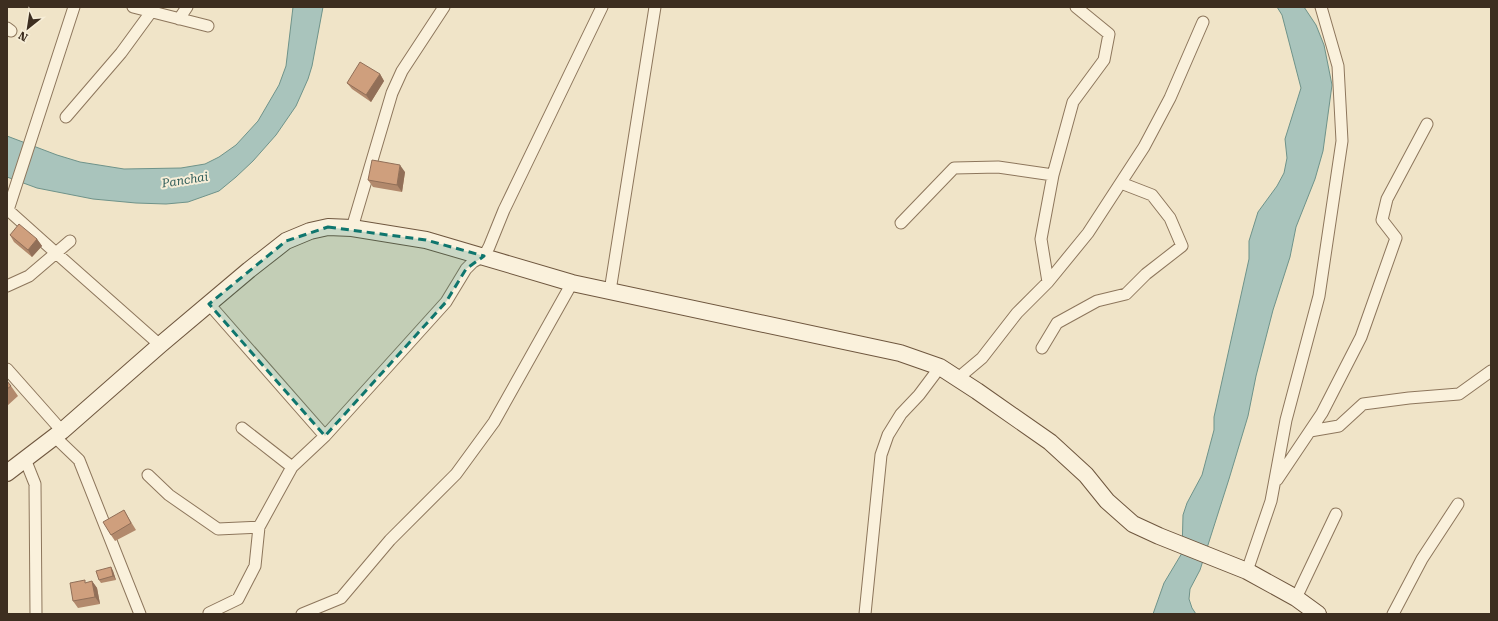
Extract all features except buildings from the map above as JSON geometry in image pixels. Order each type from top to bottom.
[{"type":"street","points":[[74,7],[8,210],[160,345]]},
{"type":"street","points":[[133,7],[208,26]]},
{"type":"street","points":[[179,19],[187,7]]},
{"type":"street","points":[[352,228],[392,93],[402,71],[444,7]]},
{"type":"street","points":[[209,613],[238,598],[255,566],[259,527],[292,467],[325,436],[446,302],[466,269],[473,262],[484,256],[504,210],[602,7]]},
{"type":"street","points":[[610,291],[655,7]]},
{"type":"street","points":[[1048,282],[1041,239],[1053,175],[1073,102],[1104,60],[1109,34],[1076,7]]},
{"type":"street","points":[[1247,571],[1272,501],[1286,420],[1319,296],[1342,140],[1338,66],[1321,7]]},
{"type":"street","points":[[66,117],[121,53],[151,12]]},
{"type":"street","points":[[957,379],[982,358],[1017,313],[1048,282],[1088,233],[1144,147],[1170,98],[1203,22]]},
{"type":"street","points":[[1275,483],[1322,413],[1361,337],[1396,238],[1382,220],[1387,199],[1427,124]]},
{"type":"street","points":[[901,223],[954,168],[998,167],[1053,175]]},
{"type":"street","points":[[1042,348],[1057,323],[1097,302],[1126,294],[1146,274],[1182,246],[1170,218],[1152,195],[1121,183]]},
{"type":"street","points":[[7,473],[58,434],[160,345],[286,241],[310,231],[328,227],[352,228],[426,240],[572,283],[900,353],[940,367],[1050,442],[1086,475],[1106,500],[1133,524],[1247,571],[1296,598],[1318,614]]},
{"type":"street","points":[[7,286],[28,276],[70,241]]},
{"type":"street","points":[[302,614],[341,598],[390,540],[456,474],[494,422],[572,283]]},
{"type":"street","points":[[209,304],[325,436]]},
{"type":"street","points":[[864,614],[881,455],[888,434],[897,419],[940,367]]},
{"type":"street","points":[[7,368],[79,460],[140,614]]},
{"type":"street","points":[[1310,431],[1339,426],[1363,404],[1409,398],[1459,394],[1491,371]]},
{"type":"street","points":[[242,428],[292,467]]},
{"type":"street","points":[[25,459],[35,484],[36,614]]},
{"type":"street","points":[[148,475],[169,495],[218,529],[259,527]]},
{"type":"street","points":[[1393,614],[1422,559],[1458,504]]},
{"type":"street","points":[[1296,598],[1336,514]]},
{"type":"highlighted area","points":[[328,227],[426,240],[484,256],[466,269],[446,302],[325,436],[209,304],[286,241]]},
{"type":"water","name":"Panchai","points":[[293,7],[323,7],[312,66],[308,79],[296,106],[276,135],[253,161],[219,191],[188,202],[166,204],[136,203],[93,199],[37,188],[7,177],[7,136],[80,162],[124,169],[181,168],[205,164],[219,157],[236,145],[258,121],[279,85],[286,66]]},
{"type":"water","points":[[1277,7],[1304,7],[1316,25],[1324,45],[1332,85],[1323,151],[1315,179],[1296,227],[1290,257],[1273,310],[1256,376],[1248,416],[1229,479],[1200,570],[1190,589],[1189,599],[1196,614],[1153,614],[1164,583],[1182,553],[1183,515],[1187,503],[1202,475],[1214,430],[1214,417],[1249,259],[1249,241],[1258,212],[1277,186],[1284,173],[1287,158],[1285,139],[1301,88],[1282,15]]}]
